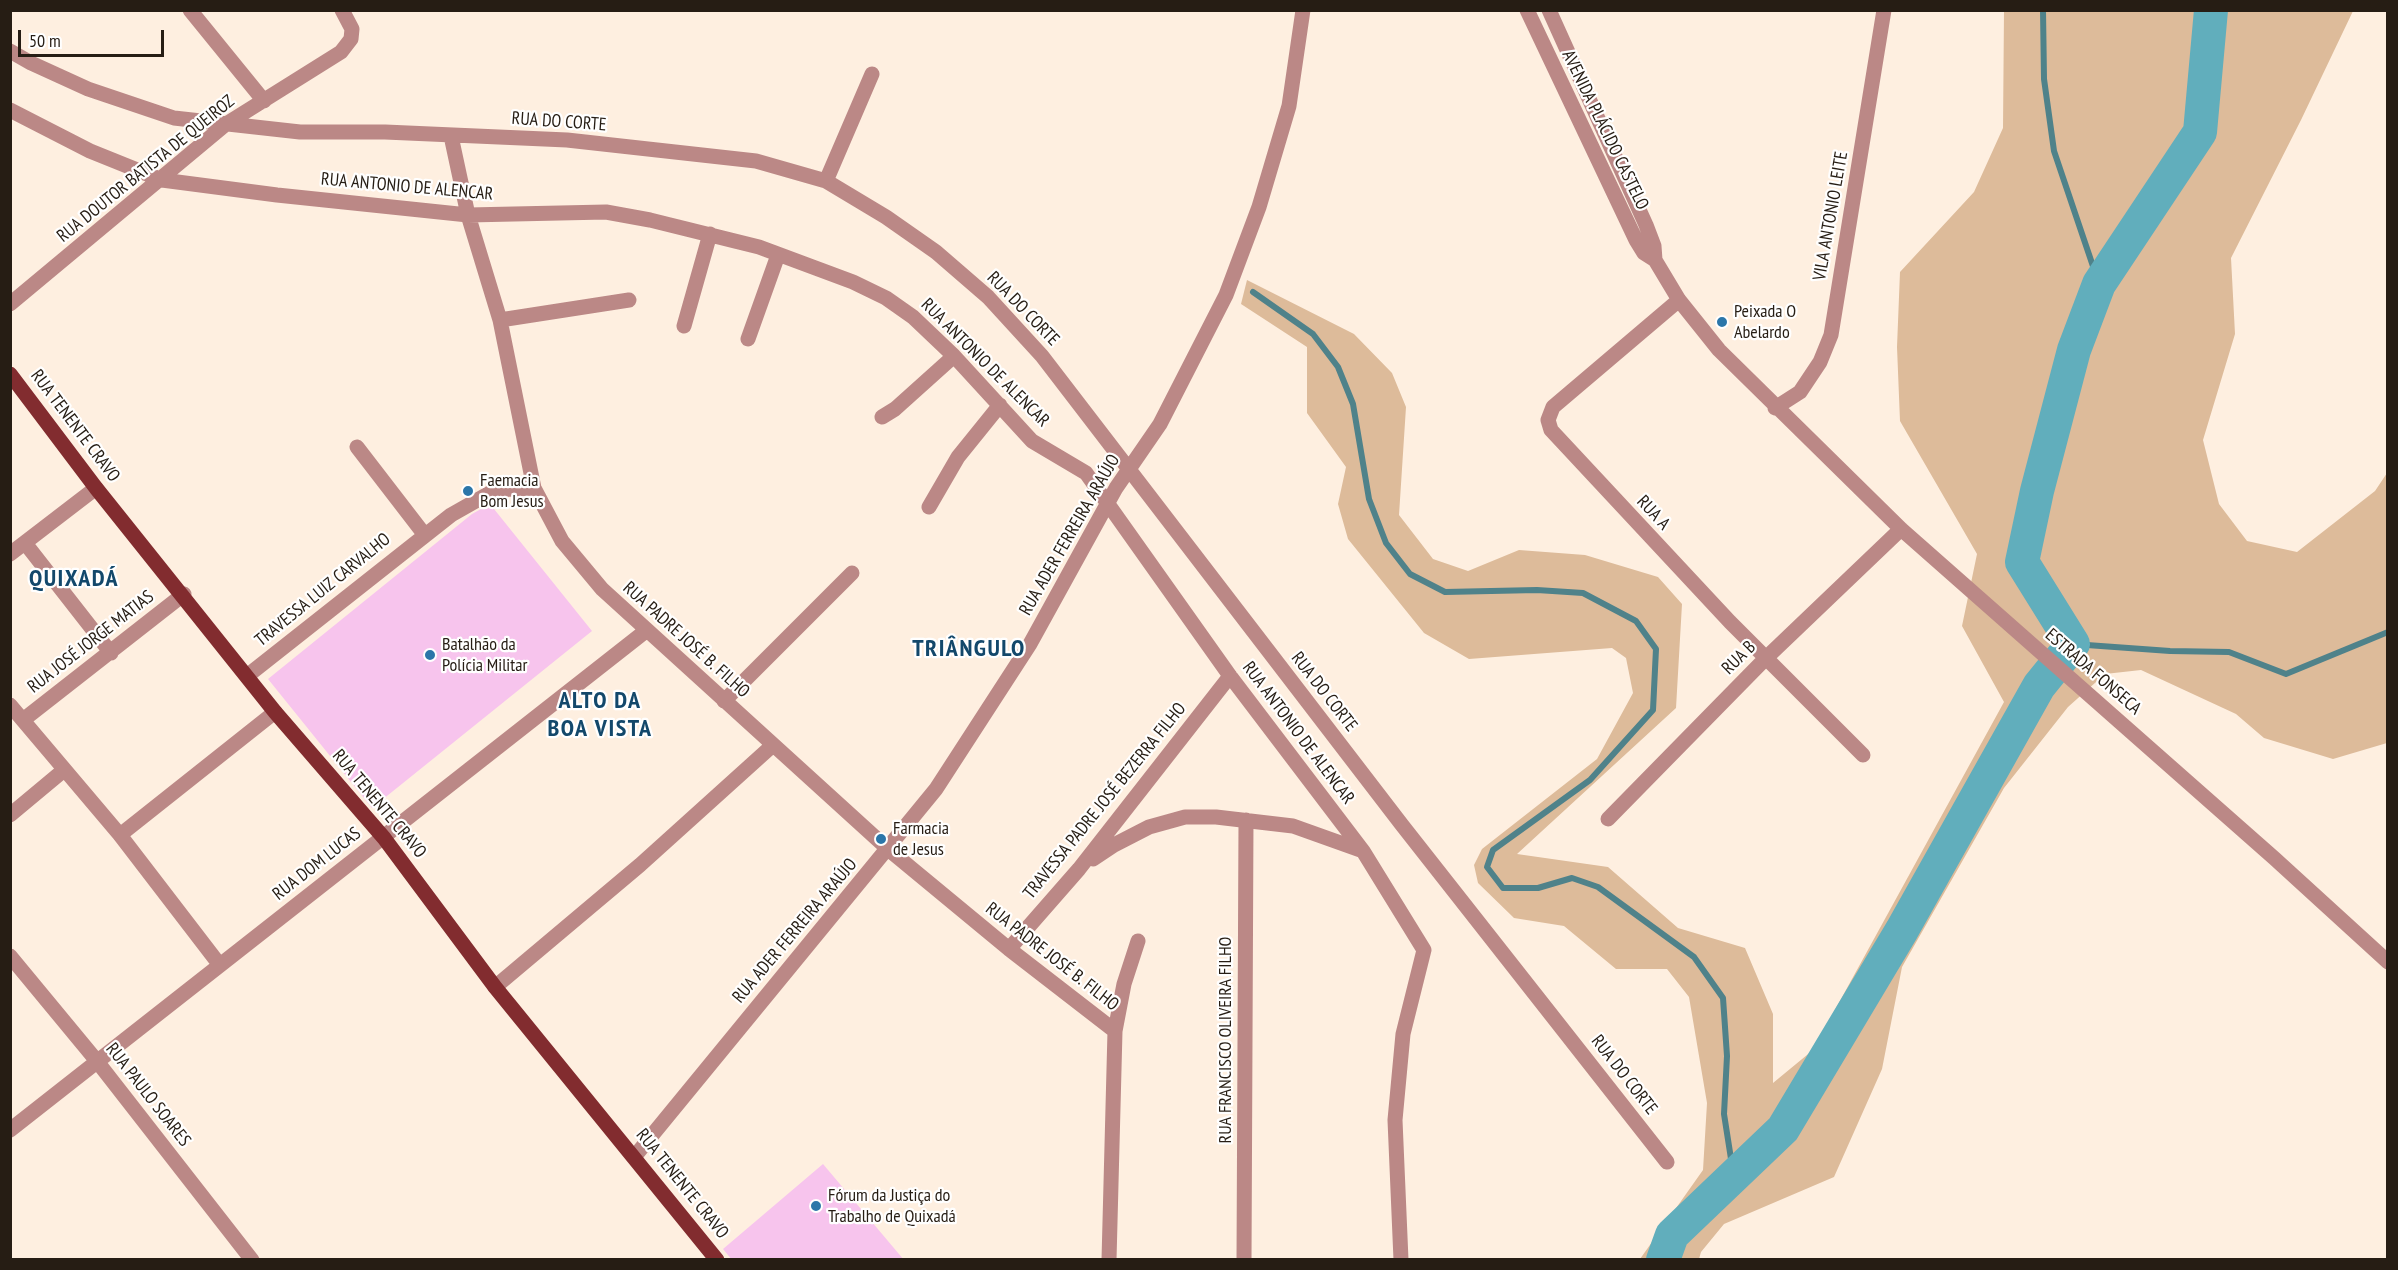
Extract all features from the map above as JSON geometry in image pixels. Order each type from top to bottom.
[{"type":"main road","name":"RUA TENENTE CRAVO","points":[[10,374],[96,488],[184,594],[275,712],[384,838],[495,987],[717,1260]]},
{"type":"street","points":[[190,10],[264,101]]},
{"type":"street","name":"RUA DOUTOR BATISTA DE QUEIROZ","points":[[10,304],[162,180],[226,124],[341,52],[351,39],[352,29],[342,10]]},
{"type":"street","name":"RUA ADER FERREIRA ARAÚJO","points":[[634,1156],[936,789],[1029,644],[1108,504],[1160,424],[1226,295],[1255,218],[1289,106],[1303,10]]},
{"type":"street","name":"AVENIDA PLÁCIDO CASTELO","points":[[1527,10],[1636,240],[1644,252],[1655,260],[1679,300],[1719,350],[1775,408]]},
{"type":"street","name":"AVENIDA PLÁCIDO CASTELO","points":[[1549,10],[1646,225],[1654,246],[1655,260]]},
{"type":"street","name":"VILA ANTONIO LEITE","points":[[1775,408],[1800,392],[1820,362],[1831,335],[1884,10]]},
{"type":"street","points":[[1548,56],[1565,48]]},
{"type":"street","name":"RUA DO CORTE","points":[[10,51],[69,81],[133,106],[174,118],[300,132],[567,140],[676,150],[756,161],[826,181],[886,217],[936,252],[988,297],[1042,356],[1409,834],[1667,1162]]},
{"type":"street","points":[[826,181],[872,74]]},
{"type":"street","name":"RUA ANTONIO DE ALENCAR","points":[[10,110],[90,152],[162,180],[277,195],[468,214],[606,212],[710,234],[853,282],[886,298],[913,317],[954,356],[1032,441],[1086,473],[1230,676],[1363,851],[1424,950],[1403,1034],[1395,1120],[1401,1260]]},
{"type":"street","name":"RUA PADRE JOSÉ B. FILHO","points":[[451,136],[468,214],[500,320],[534,488],[562,541],[602,589],[772,746],[888,849],[1009,949],[1115,1031]]},
{"type":"street","points":[[684,326],[710,234]]},
{"type":"street","points":[[748,339],[778,255]]},
{"type":"street","points":[[500,320],[630,300]]},
{"type":"street","name":"RUA A","points":[[1679,300],[1553,407],[1548,420],[1551,430],[1562,446],[1863,755]]},
{"type":"street","points":[[882,417],[895,409],[954,356]]},
{"type":"street","points":[[929,507],[958,457],[1000,405]]},
{"type":"street","name":"ESTRADA FONSECA","points":[[1775,408],[1901,529],[2265,850],[2388,962]]},
{"type":"street","points":[[357,447],[424,534]]},
{"type":"street","points":[[10,554],[96,488]]},
{"type":"street","name":"TRAVESSA LUIZ CARVALHO","points":[[247,676],[424,534],[495,490],[534,488]]},
{"type":"street","name":"RUA B","points":[[1608,819],[1766,658],[1901,529]]},
{"type":"street","points":[[26,543],[111,653]]},
{"type":"street","points":[[724,701],[852,573]]},
{"type":"street","name":"RUA JOSÉ JORGE MATIAS","points":[[23,720],[184,594]]},
{"type":"street","name":"RUA DOM LUCAS","points":[[10,1130],[96,1060],[384,838],[647,630]]},
{"type":"street","name":"TRAVESSA PADRE JOSÉ BEZERRA FILHO","points":[[1009,949],[1079,869],[1230,676]]},
{"type":"street","points":[[10,705],[120,835],[219,964]]},
{"type":"street","points":[[120,835],[275,712]]},
{"type":"street","points":[[495,987],[640,865],[772,746]]},
{"type":"street","points":[[10,815],[64,770]]},
{"type":"street","points":[[1079,869],[1114,844],[1166,821],[1185,817],[1246,820],[1293,826],[1363,851]]},
{"type":"street","name":"RUA FRANCISCO OLIVEIRA FILHO","points":[[1244,1260],[1246,820]]},
{"type":"street","points":[[1108,1260],[1115,1031],[1124,984],[1138,941]]},
{"type":"street","name":"RUA PAULO SOARES","points":[[10,956],[96,1060],[252,1260]]},
{"type":"shaded area","points":[[2004,11],[2353,11],[2231,258],[2235,334],[2203,440],[2219,504],[2247,541],[2297,552],[2375,491],[2387,473],[2387,743],[2333,759],[2264,738],[2236,714],[2141,670],[2105,674],[2068,707],[2004,788],[1902,967],[1882,1069],[1834,1177],[1724,1224],[1701,1252],[1699,1259],[1640,1259],[1703,1170],[1707,1103],[1689,997],[1667,969],[1616,969],[1564,926],[1514,918],[1478,883],[1474,865],[1482,849],[1597,759],[1633,693],[1626,658],[1612,648],[1469,659],[1424,633],[1348,539],[1338,504],[1346,467],[1307,413],[1307,347],[1241,304],[1247,280],[1354,334],[1392,373],[1406,407],[1399,515],[1433,559],[1468,571],[1519,550],[1585,555],[1658,577],[1682,604],[1676,708],[1517,854],[1608,867],[1678,928],[1745,948],[1773,1014],[1773,1083],[1813,1050],[2004,702],[1962,626],[1977,554],[1900,421],[1897,347],[1900,272],[1974,192],[2003,128]]},
{"type":"building","name":"Batalhão da Polícia Militar","points":[[490,504],[592,631],[372,808],[268,679],[472,514]]},
{"type":"building","name":"Fórum da Justiça do Trabalho de Quixadá","points":[[823,1164],[904,1260],[732,1260],[723,1249]]},
{"type":"waterway","points":[[2043,10],[2044,79],[2054,151],[2099,284]]},
{"type":"waterway","points":[[1663,1260],[1672,1235],[1783,1129],[1902,930],[2039,686],[2073,644],[2022,562],[2037,491],[2074,350],[2099,284],[2200,132],[2211,10]]},
{"type":"waterway","points":[[1253,292],[1313,334],[1338,367],[1353,404],[1369,499],[1386,543],[1410,574],[1445,592],[1537,590],[1583,593],[1636,621],[1656,649],[1653,710],[1590,780],[1493,850],[1487,867],[1503,888],[1538,888],[1572,878],[1598,887],[1694,957],[1723,998],[1727,1056],[1724,1114],[1734,1178]]},
{"type":"waterway","points":[[2073,644],[2170,651],[2229,652],[2286,674],[2388,632]]},
{"type":"place","name":"Peixada O Abelardo","points":[[1722,322]]},
{"type":"place","name":"Faemacia Bom Jesus","points":[[468,491]]},
{"type":"place","name":"Batalhão da Polícia Militar","points":[[430,655]]},
{"type":"place","name":"Farmacia de Jesus","points":[[881,839]]},
{"type":"place","name":"Fórum da Justiça do Trabalho de Quixadá","points":[[816,1206]]},
{"type":"district","name":"QUIXADÁ","points":[[74,579]]},
{"type":"district","name":"TRIÂNGULO","points":[[969,649]]},
{"type":"district","name":"ALTO DA BOA VISTA","points":[[600,715]]}]
